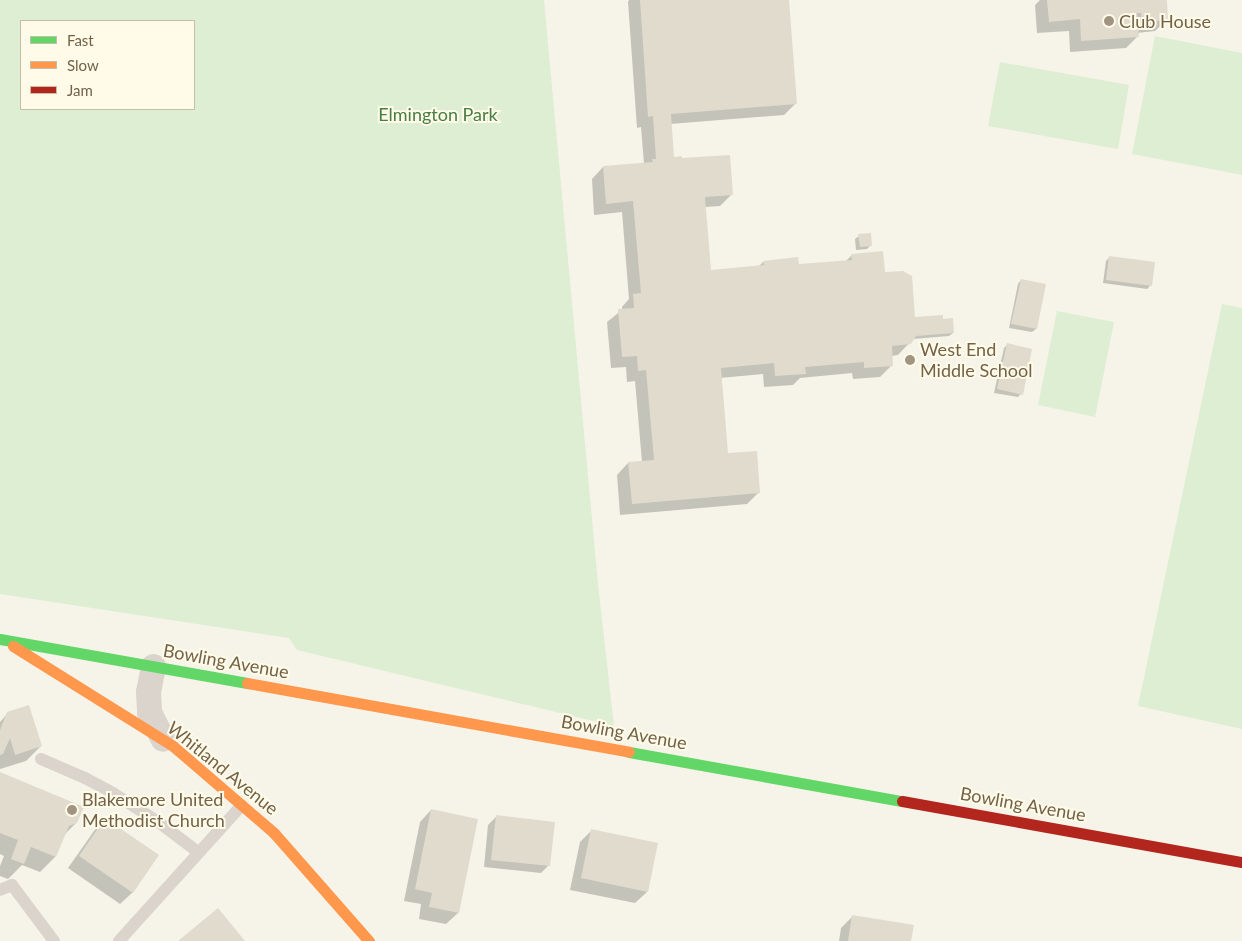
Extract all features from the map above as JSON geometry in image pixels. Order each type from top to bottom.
[{"type":"street","name":"Bowling Avenue","points":[[1,639],[1242,862]]},
{"type":"street","name":"Whitland Avenue","points":[[1,639],[173,746],[274,833],[369,941]]},
{"type":"street","points":[[153,666],[148,691],[149,712],[163,739]]},
{"type":"lane","points":[[41,758],[113,793],[157,821],[198,852]]},
{"type":"lane","points":[[120,941],[242,805]]},
{"type":"lane","points":[[0,890],[12,885],[54,941]]},
{"type":"green space","name":"Elmington Park","points":[[0,0],[544,0],[598,584],[614,726],[297,650],[289,638],[0,594]]},
{"type":"green space","points":[[1155,36],[1242,53],[1242,175],[1132,154]]},
{"type":"green space","points":[[1000,62],[1129,85],[1118,149],[988,126]]},
{"type":"green space","points":[[1222,304],[1242,308],[1242,729],[1138,706]]},
{"type":"green space","points":[[1057,311],[1114,322],[1095,417],[1038,405]]},
{"type":"building","name":"West End Middle School","points":[[640,0],[789,0],[797,104],[671,114],[674,157],[730,155],[733,195],[705,197],[711,270],[764,265],[763,261],[798,257],[799,264],[852,260],[851,254],[883,251],[885,272],[903,271],[912,276],[915,317],[943,315],[943,319],[953,318],[954,333],[916,336],[911,344],[892,346],[893,366],[864,368],[864,362],[805,367],[806,374],[775,376],[774,363],[721,368],[728,453],[757,451],[760,493],[632,504],[628,462],[654,460],[646,370],[638,371],[637,356],[622,357],[618,309],[634,308],[633,294],[641,293],[633,201],[606,204],[603,166],[653,162],[652,159],[656,159],[653,116],[648,117]]},
{"type":"building","name":"Club House","points":[[1047,0],[1167,0],[1168,20],[1142,22],[1141,13],[1137,13],[1139,37],[1081,41],[1080,19],[1049,22]]},
{"type":"building","points":[[871,233],[872,246],[860,247],[858,234]]},
{"type":"building","points":[[1109,256],[1155,262],[1152,286],[1106,280]]},
{"type":"building","points":[[1021,279],[1046,284],[1037,329],[1011,324]]},
{"type":"building","points":[[1007,343],[1032,349],[1023,395],[997,389]]},
{"type":"building","points":[[29,705],[42,746],[15,755],[10,738],[3,754],[0,755],[0,730],[7,712]]},
{"type":"building","points":[[0,772],[84,807],[77,823],[69,826],[56,857],[31,847],[24,864],[11,859],[18,840],[0,833]]},
{"type":"building","points":[[431,809],[478,819],[459,913],[429,907],[432,893],[415,889]]},
{"type":"building","points":[[496,815],[555,822],[550,866],[491,860]]},
{"type":"building","points":[[105,818],[159,855],[133,893],[79,856]]},
{"type":"building","points":[[591,829],[658,843],[648,892],[581,878]]},
{"type":"building","points":[[218,908],[245,941],[178,941]]},
{"type":"building","points":[[852,915],[914,925],[911,941],[848,941]]},
{"type":"traffic: fast","points":[[0,639],[247,683]]},
{"type":"traffic: fast","points":[[629,752],[902,801]]},
{"type":"traffic: slow","points":[[13,646],[173,746],[274,833],[369,941]]},
{"type":"traffic: slow","points":[[247,683],[629,752]]},
{"type":"traffic: jam","points":[[902,801],[1242,862]]},
{"type":"place","name":"Club House","points":[[1109,21]]},
{"type":"place","name":"West End Middle School","points":[[910,360]]},
{"type":"place","name":"Blakemore United Methodist Church","points":[[72,810]]}]
